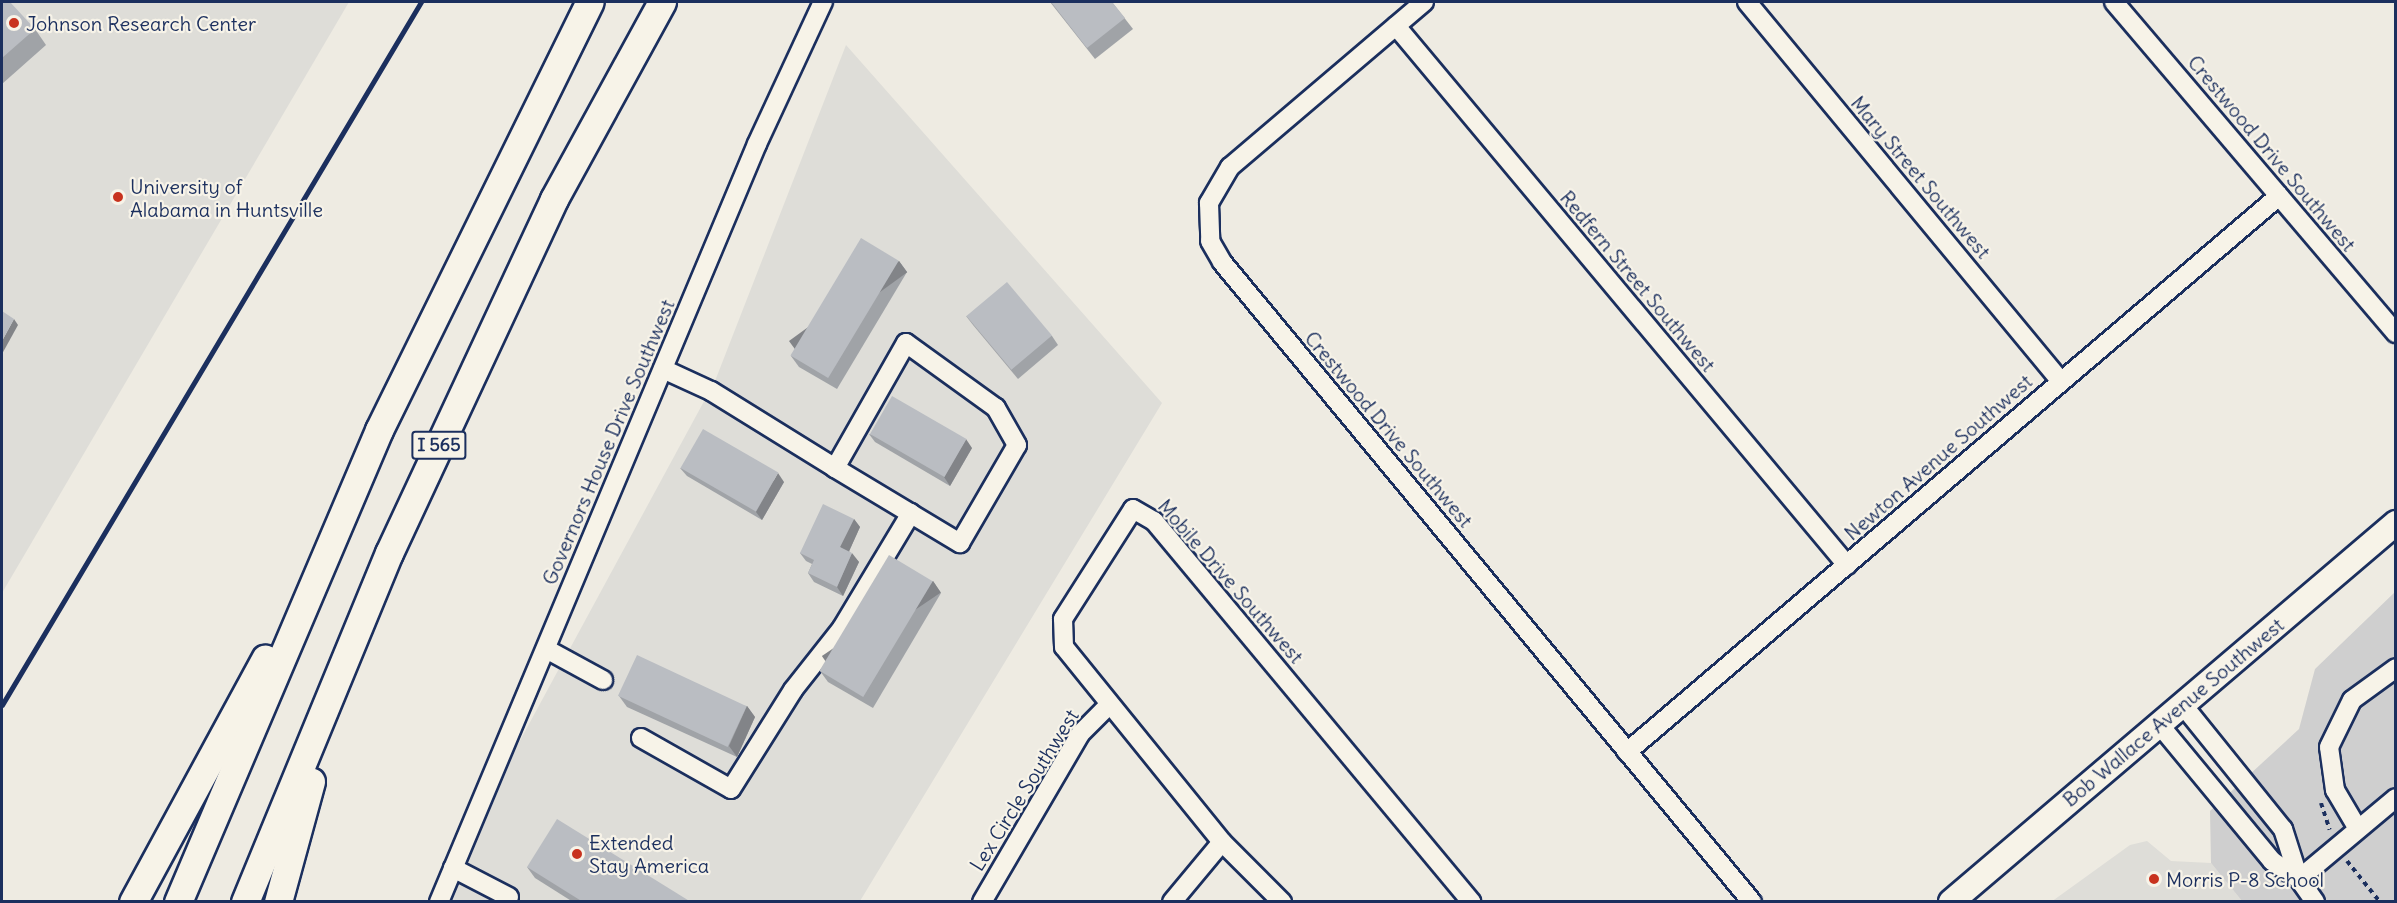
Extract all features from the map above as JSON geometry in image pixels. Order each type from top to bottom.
[{"type":"highway","name":"I 565","points":[[178,902],[321,562],[446,285],[590,2]]},
{"type":"highway","name":"I 565","points":[[245,902],[389,553],[554,199],[662,2]]},
{"type":"highway","points":[[133,902],[321,562]]},
{"type":"highway","points":[[278,902],[338,681]]},
{"type":"main road","name":"Bob Wallace Avenue Southwest","points":[[1951,902],[2158,723],[2396,523]]},
{"type":"street","name":"Governors House Drive Southwest","points":[[439,902],[663,369],[823,2]]},
{"type":"street","name":"Crestwood Drive Southwest","points":[[1424,2],[1230,167],[1209,203],[1210,240],[1222,262],[1752,902]]},
{"type":"street","name":"Mary Street Southwest","points":[[1747,2],[2061,381]]},
{"type":"street","name":"Crestwood Drive Southwest","points":[[2114,2],[2396,333]]},
{"type":"street","name":"Redfern Street Southwest","points":[[1396,26],[1847,565]]},
{"type":"street","name":"Newton Avenue Southwest","points":[[1627,752],[2279,196]]},
{"type":"street","points":[[663,369],[711,390],[835,468],[960,543],[1017,445],[996,408],[906,343],[835,468]]},
{"type":"street","name":"Mobile Drive Southwest","points":[[1282,902],[1222,843],[1108,706],[1064,647],[1060,628],[1121,522],[1133,509],[1141,509],[1471,902]]},
{"type":"street","points":[[641,738],[731,789],[793,690],[842,628],[911,513]]},
{"type":"street","points":[[546,649],[603,680]]},
{"type":"street","points":[[2358,829],[2335,790],[2331,741],[2352,700],[2396,668]]},
{"type":"street","points":[[2182,704],[2283,829],[2299,879],[2315,902]]},
{"type":"street","name":"Lex Circle Southwest","points":[[982,902],[1080,734],[1108,706]]},
{"type":"street","points":[[2158,723],[2272,861],[2299,879]]},
{"type":"street","points":[[2212,789],[2236,769]]},
{"type":"street","points":[[2299,879],[2396,798]]},
{"type":"street","points":[[1172,902],[1222,843]]},
{"type":"street","points":[[453,868],[509,897]]},
{"type":"path","points":[[2343,856],[2380,902]]},
{"type":"shaded area","name":"University of Alabama in Huntsville","points":[[2,2],[349,2],[2,593]]},
{"type":"shaded area","points":[[846,45],[1162,403],[860,901],[451,902],[516,748],[715,381]]},
{"type":"shaded area","points":[[2395,592],[2395,901],[2242,901],[2211,863],[2210,811],[2299,729],[2315,669]]},
{"type":"shaded area","name":"Morris P-8 School","points":[[2147,841],[2171,861],[2211,863],[2242,901],[2051,902],[2130,845]]},
{"type":"building","points":[[2,2],[10,2],[35,29],[2,58]]},
{"type":"building","points":[[1051,2],[1112,2],[1125,18],[1087,48]]},
{"type":"building","points":[[861,238],[899,261],[828,378],[790,355]]},
{"type":"building","points":[[1007,282],[1052,336],[1011,370],[966,316]]},
{"type":"building","points":[[2,311],[14,319],[2,341]]},
{"type":"building","points":[[892,396],[966,439],[944,477],[870,434]]},
{"type":"building","points":[[703,429],[778,472],[756,511],[680,468]]},
{"type":"building","points":[[823,504],[854,519],[840,547],[852,553],[837,587],[808,573],[814,560],[800,553]]},
{"type":"building","points":[[889,555],[933,581],[863,697],[819,671]]},
{"type":"building","points":[[637,655],[747,706],[728,747],[618,696]]},
{"type":"building","name":"Extended Stay America","points":[[557,819],[691,902],[583,902],[527,867]]},
{"type":"railway","points":[[2,705],[421,2]]},
{"type":"place","name":"Johnson Research Center","points":[[14,23]]},
{"type":"place","name":"University of Alabama in Huntsville","points":[[118,197]]},
{"type":"place","name":"Extended Stay America","points":[[577,854]]},
{"type":"place","name":"Morris P-8 School","points":[[2154,879]]}]
